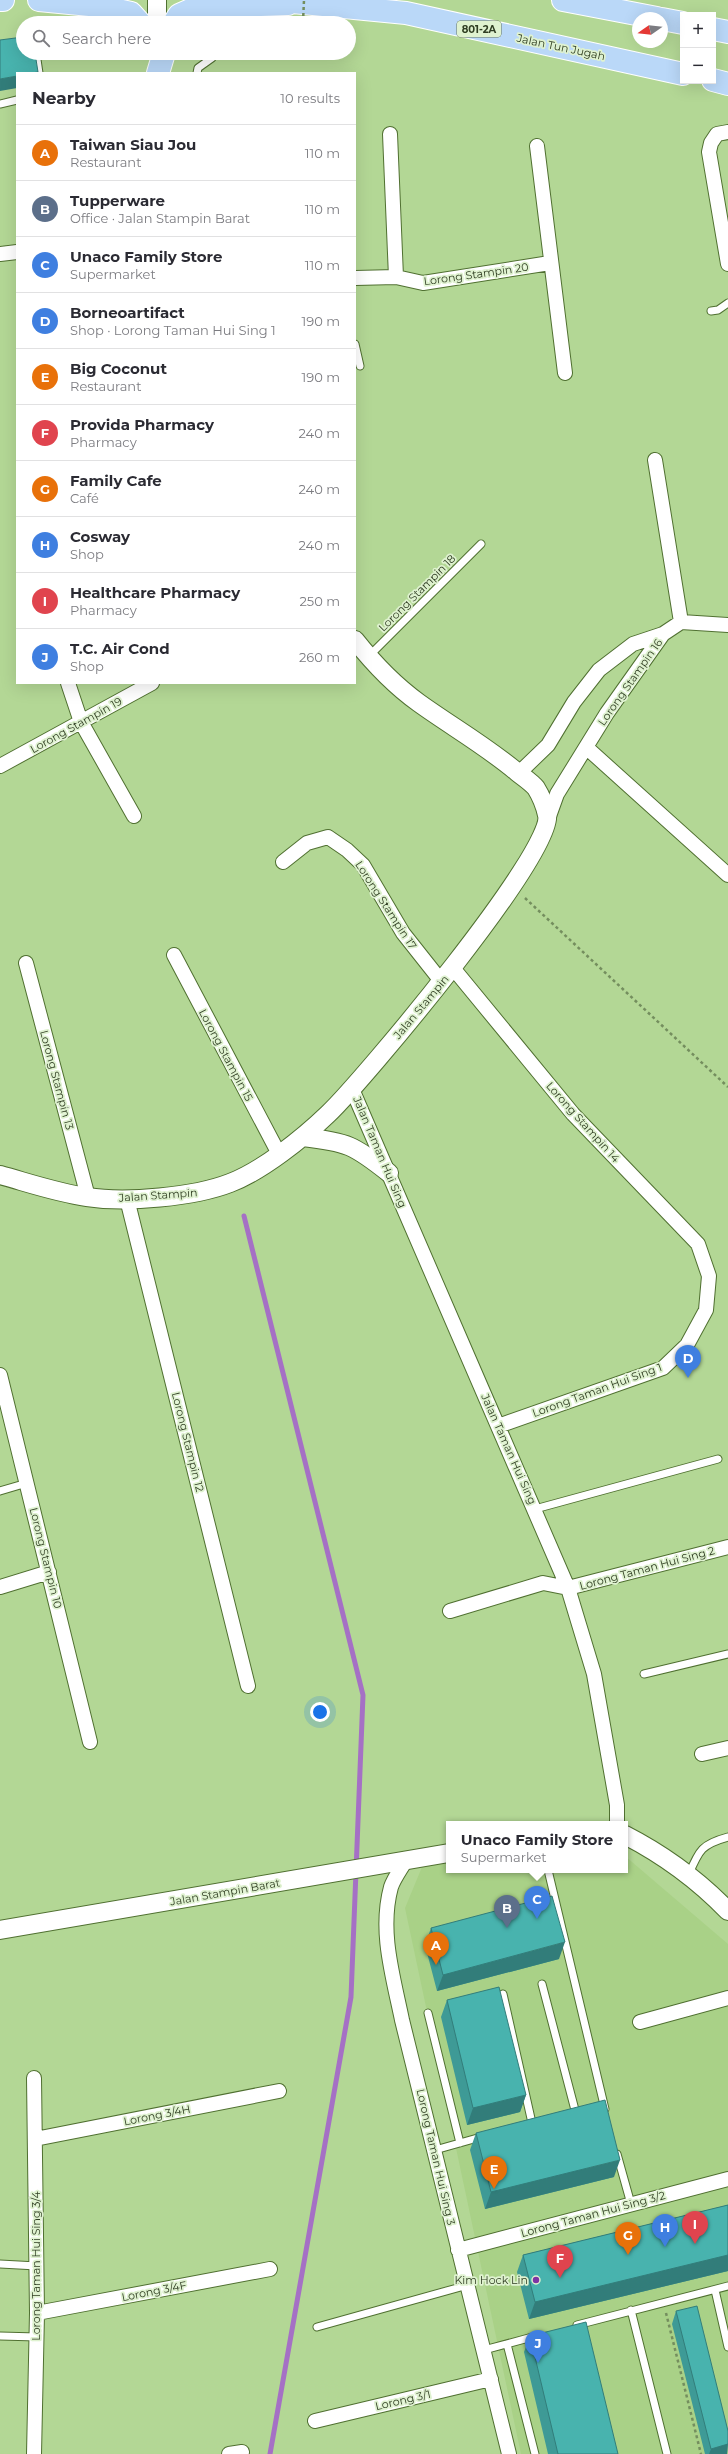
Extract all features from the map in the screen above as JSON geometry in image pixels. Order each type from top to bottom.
[{"type":"highway","points":[[39,0],[108,8],[131,13],[134,16]]},
{"type":"highway","name":"Jalan Tun Jugah","points":[[272,0],[305,9],[406,13],[680,73]]},
{"type":"highway","points":[[563,0],[632,13]]},
{"type":"highway","points":[[178,16],[197,7],[305,9]]},
{"type":"highway","points":[[668,20],[680,22]]},
{"type":"highway","points":[[716,30],[728,32]]},
{"type":"highway","points":[[154,60],[157,72]]},
{"type":"highway","points":[[157,72],[162,60]]},
{"type":"highway","points":[[716,81],[728,84]]},
{"type":"street","points":[[157,0],[157,16]]},
{"type":"street","points":[[157,60],[157,72]]},
{"type":"street","points":[[728,132],[717,134],[711,143],[709,152],[728,264]]},
{"type":"street","points":[[390,134],[396,277]]},
{"type":"street","points":[[537,146],[550,263],[565,372]]},
{"type":"street","points":[[0,254],[16,252]]},
{"type":"street","name":"Lorong Stampin 20","points":[[356,278],[396,277],[423,283],[550,263]]},
{"type":"street","points":[[654,460],[681,622],[728,625]]},
{"type":"street","name":"Lorong Stampin 16","points":[[548,819],[557,794],[626,685],[663,634],[681,622]]},
{"type":"street","points":[[519,773],[548,745],[574,702],[600,670],[633,644],[663,634]]},
{"type":"street","points":[[356,641],[368,657],[387,677],[418,702],[519,773],[535,786],[542,799],[548,819]]},
{"type":"street","points":[[68,684],[81,722],[134,816]]},
{"type":"street","name":"Lorong Stampin 19","points":[[0,766],[150,684]]},
{"type":"street","points":[[587,748],[728,875]]},
{"type":"street","name":"Jalan Stampin","points":[[0,1175],[88,1197],[127,1199],[208,1190],[233,1182],[279,1154],[303,1137],[329,1113],[352,1088],[453,968],[536,849],[548,819]]},
{"type":"street","name":"Lorong Stampin 17","points":[[283,862],[307,843],[328,838],[347,850],[363,865],[403,933],[441,981]]},
{"type":"street","name":"Lorong Stampin 15","points":[[174,955],[279,1154]]},
{"type":"street","name":"Lorong Stampin 13","points":[[26,963],[88,1197]]},
{"type":"street","name":"Lorong Stampin 14","points":[[453,968],[573,1114],[698,1244],[709,1276]]},
{"type":"street","name":"Jalan Taman Hui Sing","points":[[352,1088],[568,1588],[594,1674],[617,1805],[617,1821]]},
{"type":"street","points":[[303,1137],[339,1141],[360,1150],[389,1173]]},
{"type":"street","name":"Lorong Stampin 12","points":[[127,1199],[248,1686]]},
{"type":"street","name":"Lorong Taman Hui Sing 1","points":[[498,1426],[663,1368],[687,1345],[706,1310],[709,1276]]},
{"type":"street","name":"Lorong Stampin 10","points":[[0,1375],[3,1398],[27,1483],[90,1742]]},
{"type":"street","name":"Lorong Taman Hui Sing 2","points":[[450,1611],[543,1583],[568,1588],[728,1547]]},
{"type":"street","points":[[0,1587],[49,1572]]},
{"type":"street","points":[[702,1754],[728,1748]]},
{"type":"street","points":[[628,1837],[651,1849],[689,1874],[728,1911]]},
{"type":"street","name":"Jalan Stampin Barat","points":[[0,1930],[357,1870],[446,1853]]},
{"type":"street","name":"Lorong Taman Hui Sing 3","points":[[406,1860],[392,1886],[385,1919],[388,1951],[402,2020],[435,2150],[458,2250],[492,2379],[509,2454]]},
{"type":"street","points":[[640,2022],[728,1998]]},
{"type":"street","name":"Lorong Taman Hui Sing 3/4","points":[[34,2078],[37,2266],[34,2454]]},
{"type":"street","name":"Lorong 3/4H","points":[[36,2139],[279,2091]]},
{"type":"street","name":"Lorong Taman Hui Sing 3/2","points":[[458,2250],[728,2180]]},
{"type":"street","name":"Lorong 3/4F","points":[[37,2314],[270,2269]]},
{"type":"street","name":"Lorong 3/1","points":[[315,2421],[492,2379]]},
{"type":"lane","points":[[37,60],[39,72]]},
{"type":"lane","points":[[197,72],[198,68],[209,60]]},
{"type":"lane","points":[[0,104],[16,100]]},
{"type":"lane","points":[[711,311],[722,308],[728,303]]},
{"type":"lane","points":[[356,348],[360,366]]},
{"type":"lane","name":"Lorong Stampin 18","points":[[368,657],[481,544]]},
{"type":"lane","points":[[535,1509],[718,1459]]},
{"type":"lane","points":[[0,1491],[27,1483]]},
{"type":"lane","points":[[644,1674],[728,1654]]},
{"type":"lane","points":[[689,1874],[700,1850],[712,1841],[728,1837]]},
{"type":"lane","points":[[549,1873],[599,2103],[606,2116]]},
{"type":"lane","points":[[542,1984],[575,2110]]},
{"type":"lane","points":[[503,1994],[532,2123]]},
{"type":"lane","points":[[428,2013],[460,2143]]},
{"type":"lane","points":[[435,2150],[489,2135]]},
{"type":"lane","points":[[614,2146],[631,2204]]},
{"type":"lane","points":[[0,2264],[37,2266]]},
{"type":"lane","points":[[317,2327],[468,2285]]},
{"type":"lane","points":[[571,2326],[728,2286]]},
{"type":"lane","points":[[715,2290],[728,2347]]},
{"type":"lane","points":[[631,2310],[667,2454]]},
{"type":"lane","points":[[585,2322],[587,2330]]},
{"type":"lane","points":[[484,2350],[543,2334]]},
{"type":"lane","points":[[0,2336],[37,2337]]},
{"type":"lane","points":[[507,2344],[535,2454]]},
{"type":"path","points":[[511,885],[728,1087]]},
{"type":"path","points":[[663,2303],[701,2454]]},
{"type":"shaded area","points":[[628,1859],[728,1944],[728,2454],[521,2454],[405,1908],[422,1867],[446,1863],[446,1873],[628,1873]]},
{"type":"building","points":[[16,38],[16,60],[36,60],[38,72],[16,72],[16,76],[0,79],[0,40]]},
{"type":"building","points":[[552,1896],[565,1942],[443,1975],[431,1928]]},
{"type":"building","points":[[499,1987],[526,2095],[473,2108],[447,2000]]},
{"type":"building","points":[[605,2100],[620,2160],[491,2192],[476,2133]]},
{"type":"building","points":[[728,2205],[728,2255],[535,2302],[523,2255]]},
{"type":"building","points":[[697,2306],[728,2431],[728,2444],[711,2449],[676,2311]]},
{"type":"building","points":[[586,2322],[618,2454],[558,2454],[530,2336]]},
{"type":"waterway","points":[[244,1216],[363,1695],[351,1997],[270,2454]]},
{"type":"place","name":"Borneoartifact","points":[[688,1378]]},
{"type":"place","name":"Unaco Family Store","points":[[537,1919]]},
{"type":"place","name":"Tupperware","points":[[507,1928]]},
{"type":"place","name":"Taiwan Siau Jou","points":[[436,1965]]},
{"type":"place","name":"Big Coconut","points":[[494,2189]]},
{"type":"place","name":"Healthcare Pharmacy","points":[[695,2244]]},
{"type":"place","name":"Cosway","points":[[665,2247]]},
{"type":"place","name":"Family Cafe","points":[[628,2255]]},
{"type":"place","name":"Provida Pharmacy","points":[[560,2278]]},
{"type":"place","name":"Kim Hock Lin","points":[[536,2280]]},
{"type":"place","name":"T.C. Air Cond","points":[[538,2363]]}]
